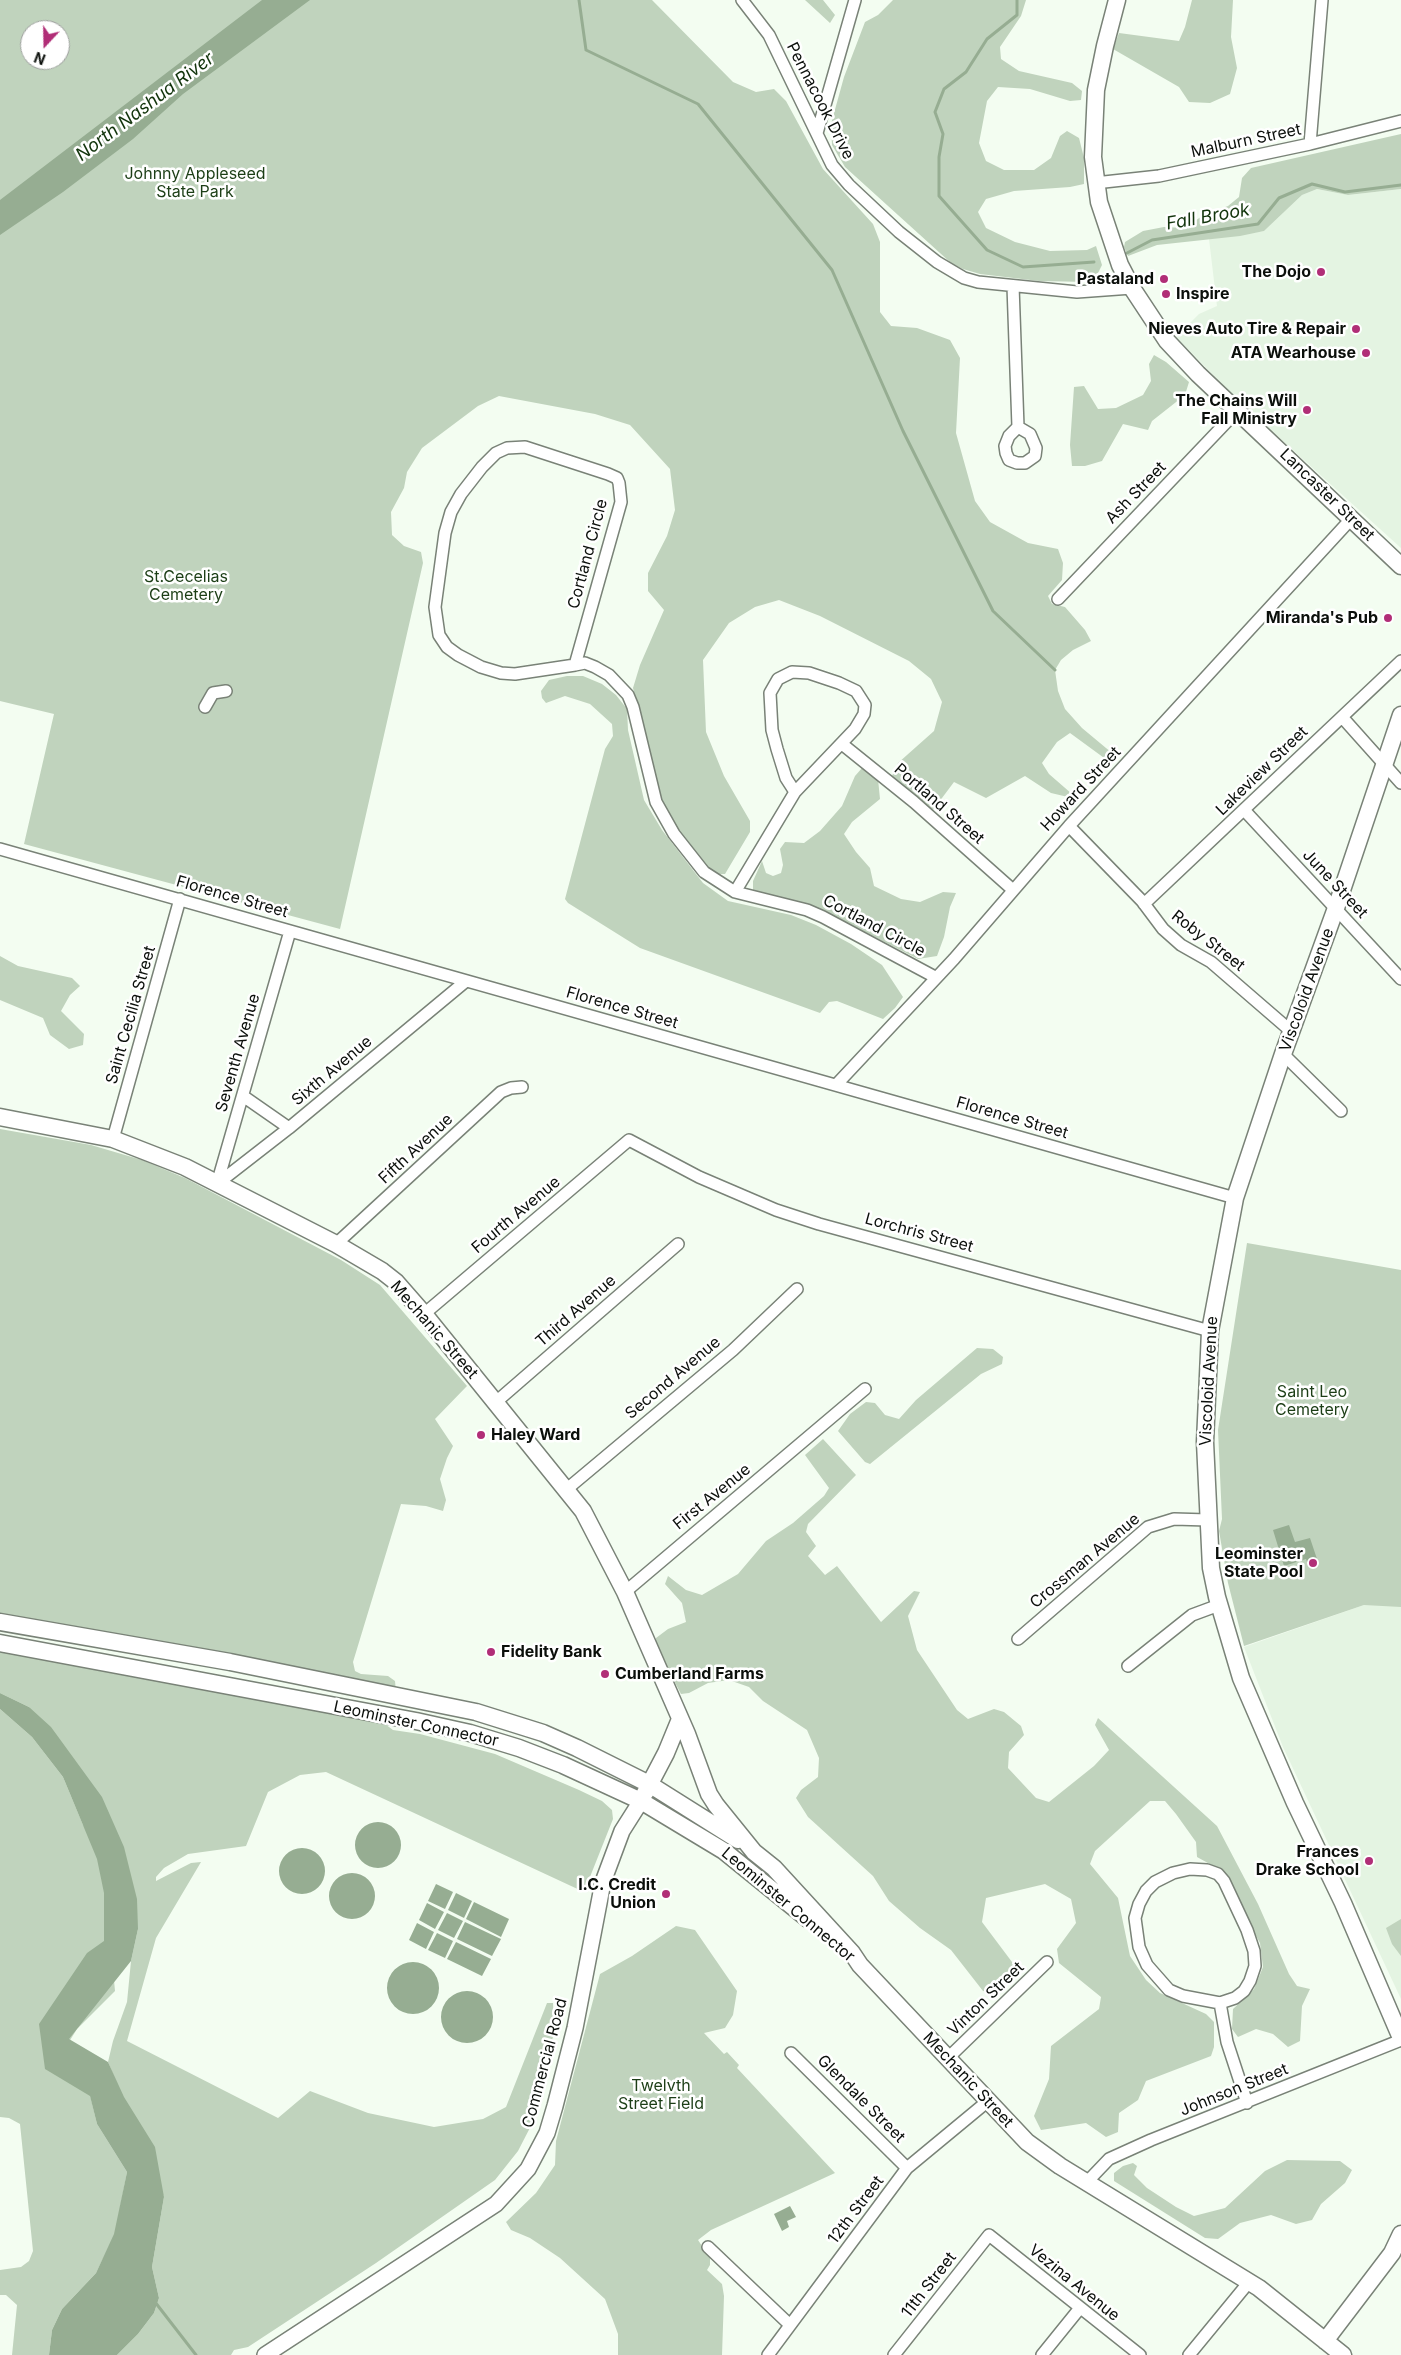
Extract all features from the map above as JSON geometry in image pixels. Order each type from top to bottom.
[{"type":"main road","name":"Lancaster Street","points":[[1117,0],[1096,90],[1093,135],[1095,183],[1112,243],[1132,288],[1167,341],[1401,566]]},
{"type":"main road","name":"Viscoloid Avenue","points":[[1401,715],[1235,1198],[1210,1331],[1205,1442],[1210,1568],[1242,1681],[1343,1903],[1401,2039]]},
{"type":"main road","name":"Mechanic Street","points":[[0,1117],[113,1139],[185,1167],[336,1244],[382,1271],[396,1282],[567,1488],[597,1534],[625,1592],[680,1719],[709,1794],[754,1852],[774,1868],[852,1953],[860,1965],[1034,2147],[1087,2182],[1269,2294],[1334,2350]]},
{"type":"main road","name":"Leominster Connector","points":[[0,1622],[230,1662],[476,1712],[560,1740],[649,1784],[727,1832],[754,1852]]},
{"type":"main road","name":"Leominster Connector","points":[[0,1643],[470,1733],[563,1764],[641,1801],[724,1851],[777,1892],[860,1965]]},
{"type":"main road","points":[[641,1801],[666,1753],[680,1719]]},
{"type":"main road","points":[[1334,2350],[1392,2253],[1401,2234]]},
{"type":"street","name":"Pennacook Drive","points":[[742,0],[769,35],[832,165],[849,185],[899,232],[964,278],[1013,286],[1077,292],[1132,288]]},
{"type":"street","points":[[817,133],[855,0]]},
{"type":"street","points":[[1310,144],[1322,3]]},
{"type":"street","name":"Malburn Street","points":[[1095,183],[1159,176],[1310,144],[1401,121]]},
{"type":"street","points":[[1013,286],[1018,427]]},
{"type":"street","name":"Ash Street","points":[[1058,599],[1238,410]]},
{"type":"street","name":"Cortland Circle","points":[[575,665],[621,502],[619,483],[617,478],[608,474],[525,447],[507,448],[496,453],[482,467],[461,494],[451,512],[445,533],[436,607],[439,635],[447,647],[481,667],[501,674],[515,674],[575,665],[585,663],[595,666],[624,690],[632,706],[656,802],[674,834],[704,872],[735,892],[807,910],[837,923],[936,977]]},
{"type":"street","name":"Howard Street","points":[[836,1085],[936,977],[1069,826],[1352,518]]},
{"type":"street","name":"Lakeview Street","points":[[1144,904],[1245,811],[1401,662]]},
{"type":"street","points":[[735,892],[795,792],[842,744],[855,729],[864,714],[865,705],[860,694],[839,683],[809,674],[792,672],[778,679],[770,693],[772,730],[786,778],[795,792]]},
{"type":"street","points":[[205,707],[213,693],[226,691]]},
{"type":"street","points":[[1342,717],[1401,782]]},
{"type":"street","name":"Portland Street","points":[[842,744],[914,802],[1013,890]]},
{"type":"street","name":"June Street","points":[[1245,811],[1401,979]]},
{"type":"street","name":"Roby Street","points":[[1069,826],[1144,904],[1163,929],[1181,944],[1211,962],[1292,1032]]},
{"type":"street","name":"Florence Street","points":[[0,849],[1235,1198]]},
{"type":"street","name":"Saint Cecilia Street","points":[[113,1139],[180,899]]},
{"type":"street","name":"Seventh Avenue","points":[[217,1184],[290,931]]},
{"type":"street","name":"Sixth Avenue","points":[[217,1184],[466,981]]},
{"type":"street","points":[[1283,1054],[1341,1111]]},
{"type":"street","name":"Fifth Avenue","points":[[336,1244],[501,1092],[511,1088],[522,1087]]},
{"type":"street","points":[[243,1096],[288,1128]]},
{"type":"street","name":"Fourth Avenue","points":[[424,1314],[629,1140]]},
{"type":"street","name":"Lorchris Street","points":[[629,1140],[724,1189],[776,1210],[819,1224],[1210,1331]]},
{"type":"street","name":"Third Avenue","points":[[496,1402],[678,1244]]},
{"type":"street","name":"Second Avenue","points":[[567,1488],[733,1350],[797,1289]]},
{"type":"street","name":"First Avenue","points":[[625,1592],[865,1390]]},
{"type":"street","name":"Crossman Avenue","points":[[1018,1639],[1148,1527],[1174,1519],[1208,1520]]},
{"type":"street","points":[[1128,1666],[1192,1615],[1219,1604]]},
{"type":"street","name":"Commercial Road","points":[[265,2355],[496,2204],[528,2169],[547,2132],[555,2106],[575,2028],[603,1882],[615,1847],[641,1801]]},
{"type":"street","points":[[1190,1869],[1207,1870],[1218,1874],[1224,1881],[1247,1930],[1254,1950],[1255,1966],[1250,1981],[1240,1994],[1220,2003],[1183,1996],[1169,1990],[1147,1965],[1139,1947],[1135,1918],[1139,1904],[1146,1891],[1155,1882],[1173,1873],[1190,1869]]},
{"type":"street","name":"Vinton Street","points":[[948,2058],[1047,1962]]},
{"type":"street","points":[[1220,2003],[1227,2042],[1247,2103]]},
{"type":"street","name":"Johnson Street","points":[[1087,2182],[1109,2159],[1155,2138],[1247,2103],[1401,2039]]},
{"type":"street","name":"Glendale Street","points":[[791,2053],[907,2168]]},
{"type":"street","name":"12th Street","points":[[768,2355],[907,2168],[988,2101]]},
{"type":"street","name":"Vezina Avenue","points":[[989,2235],[1140,2355]]},
{"type":"street","name":"11th Street","points":[[894,2355],[989,2235]]},
{"type":"street","points":[[708,2247],[790,2325]]},
{"type":"street","points":[[1189,2355],[1249,2282]]},
{"type":"street","points":[[1042,2355],[1080,2308]]},
{"type":"shaded area","points":[[1317,189],[1348,195],[1401,189],[1401,548],[1242,404],[1176,337],[1199,314],[1217,306],[1209,239],[1264,231],[1302,195]]},
{"type":"shaded area","name":"Frances Drake School","points":[[1401,1592],[1401,1999],[1283,1747],[1244,1647]]},
{"type":"green space","points":[[0,0],[652,0],[733,82],[756,92],[774,89],[786,101],[823,169],[873,224],[880,242],[880,312],[891,326],[917,328],[950,340],[960,358],[956,433],[975,501],[990,522],[1028,543],[1058,549],[1063,563],[1062,580],[1048,596],[1052,604],[1065,607],[1085,630],[1091,641],[1073,650],[1061,660],[1055,670],[1058,691],[1065,709],[1082,728],[1112,753],[1111,763],[1070,733],[1057,742],[1042,763],[1049,774],[1072,794],[1068,797],[1051,793],[1025,776],[986,798],[954,782],[933,810],[892,776],[898,763],[934,731],[942,702],[931,679],[909,661],[820,616],[779,600],[755,607],[729,623],[703,660],[706,732],[724,776],[750,821],[750,832],[725,874],[717,874],[708,868],[675,827],[663,806],[633,688],[640,665],[664,610],[648,591],[648,573],[667,536],[675,510],[670,469],[630,425],[595,414],[499,396],[478,406],[422,448],[407,472],[404,488],[391,512],[392,535],[404,546],[421,552],[423,563],[340,929],[24,844],[54,714],[0,701]]},
{"type":"green space","points":[[805,0],[823,0],[835,15],[830,23]]},
{"type":"green space","points":[[893,0],[1026,0],[1021,16],[1000,47],[1001,59],[1019,71],[1072,83],[1082,91],[1081,100],[1070,101],[1030,89],[998,87],[987,101],[979,143],[986,161],[1004,170],[1034,170],[1051,158],[1060,136],[1067,131],[1079,138],[1084,158],[1084,184],[1070,187],[1014,191],[986,199],[978,212],[986,228],[1015,242],[1050,251],[1087,250],[1096,246],[1102,265],[1098,273],[1089,282],[1039,281],[980,274],[963,269],[951,263],[845,167],[832,145],[831,124],[844,77],[865,22],[878,15]]},
{"type":"green space","points":[[1192,0],[1233,0],[1231,37],[1237,68],[1230,94],[1210,103],[1189,102],[1179,87],[1113,49],[1119,33],[1179,41]]},
{"type":"green space","points":[[1401,134],[1401,189],[1348,195],[1317,189],[1302,195],[1264,231],[1240,236],[1157,245],[1128,256],[1124,247],[1125,242],[1143,231],[1164,227],[1185,228],[1202,216],[1228,206],[1239,197],[1242,178],[1251,168]]},
{"type":"green space","points":[[1154,355],[1166,362],[1189,382],[1185,395],[1152,421],[1148,430],[1123,424],[1102,461],[1085,466],[1072,466],[1070,445],[1074,387],[1084,386],[1098,409],[1116,408],[1143,395],[1151,381],[1149,364]]},
{"type":"green space","points":[[567,676],[583,676],[602,684],[616,695],[627,709],[628,730],[644,800],[662,830],[703,883],[728,901],[791,915],[816,925],[851,944],[882,965],[903,997],[895,1008],[883,1019],[837,1001],[829,1002],[820,1013],[640,948],[568,903],[565,899],[605,749],[613,736],[612,724],[590,704],[565,696],[546,703],[542,698],[541,691],[549,680]]},
{"type":"green space","points":[[862,768],[878,779],[880,799],[852,822],[844,834],[870,868],[874,886],[901,899],[920,902],[943,892],[956,893],[950,907],[944,937],[937,956],[918,959],[820,909],[753,893],[753,881],[762,861],[766,873],[773,876],[781,873],[783,865],[780,849],[785,842],[804,843],[820,831],[842,806],[855,776]]},
{"type":"green space","points":[[0,956],[18,966],[72,978],[80,986],[70,995],[61,1011],[84,1034],[83,1045],[69,1049],[50,1035],[43,1018],[0,1000]]},
{"type":"green space","points":[[0,1129],[91,1145],[142,1160],[185,1178],[341,1260],[380,1285],[467,1386],[435,1419],[453,1446],[440,1479],[446,1500],[443,1511],[426,1506],[401,1504],[353,1662],[355,1671],[361,1674],[388,1676],[395,1681],[396,1691],[0,1616]]},
{"type":"green space","name":"Saint Leo Cemetery","points":[[1247,1243],[1401,1270],[1401,1607],[1364,1605],[1244,1646],[1228,1583],[1219,1531],[1222,1519],[1218,1430]]},
{"type":"green space","points":[[977,1348],[993,1349],[1003,1357],[1002,1364],[981,1374],[870,1464],[865,1462],[838,1431],[850,1414],[866,1402],[875,1403],[885,1415],[899,1419],[916,1400]]},
{"type":"green space","points":[[823,1439],[856,1475],[808,1524],[806,1532],[816,1546],[808,1556],[825,1575],[837,1566],[881,1622],[914,1591],[920,1592],[908,1616],[917,1650],[957,1710],[968,1719],[994,1709],[1004,1712],[1021,1726],[1024,1735],[1009,1752],[1008,1768],[1036,1798],[1049,1802],[1094,1766],[1109,1750],[1095,1725],[1098,1718],[1217,1826],[1258,1904],[1289,1974],[1297,1986],[1310,1989],[1302,2006],[1300,2041],[1288,2047],[1273,2034],[1256,2029],[1238,2037],[1232,2029],[1233,2009],[1254,1989],[1263,1967],[1260,1943],[1223,1876],[1217,1868],[1197,1857],[1196,1842],[1176,1814],[1165,1801],[1150,1801],[1095,1851],[1090,1864],[1118,1898],[1130,1956],[1146,1980],[1160,1993],[1206,2014],[1214,2022],[1214,2047],[1211,2056],[1146,2081],[1138,2100],[1119,2113],[1118,2132],[1106,2137],[1086,2123],[1041,2130],[1034,2116],[1049,2079],[1051,2046],[1099,2009],[1101,1997],[1059,1963],[1057,1949],[1076,1923],[1071,1899],[1045,1884],[986,1898],[982,1922],[1015,1966],[1015,1979],[995,1993],[983,1991],[951,1950],[920,1928],[889,1901],[873,1876],[808,1817],[796,1798],[801,1790],[818,1777],[819,1758],[807,1730],[763,1701],[749,1687],[729,1680],[708,1683],[689,1693],[681,1694],[656,1646],[656,1638],[668,1629],[686,1622],[682,1603],[665,1584],[668,1576],[686,1590],[702,1595],[738,1574],[766,1541],[793,1523],[824,1496],[829,1488],[805,1455]]},
{"type":"green space","points":[[0,1651],[385,1724],[393,1730],[420,1734],[495,1754],[602,1801],[612,1810],[613,1819],[584,1892],[326,1772],[300,1775],[268,1792],[246,1846],[188,1854],[164,1868],[156,1877],[156,1881],[191,1863],[201,1862],[156,1938],[127,2041],[278,2118],[310,2091],[368,2113],[434,2127],[483,2119],[506,2107],[547,2003],[553,2003],[554,2032],[534,2120],[518,2151],[495,2180],[376,2263],[248,2347],[234,2350],[231,2355],[117,2355],[138,2334],[154,2313],[159,2298],[152,2267],[164,2197],[108,2062],[113,2041],[127,2002],[131,1961],[138,1929],[29,1707],[0,1693]]},
{"type":"green space","points":[[0,1709],[32,1737],[63,1777],[83,1825],[102,1850],[115,1991],[77,2029],[67,2045],[90,2095],[97,2124],[127,2172],[115,2234],[96,2273],[62,2309],[52,2330],[49,2355],[12,2355],[17,2305],[6,2295],[0,2295],[0,2270],[21,2267],[29,2261],[33,2251],[20,2124],[9,2118],[0,2117]]},
{"type":"green space","points":[[1401,1919],[1401,1956],[1392,1944],[1386,1928]]},
{"type":"green space","name":"Twelvth Street Field","points":[[676,1926],[695,1930],[737,1991],[733,2015],[725,2028],[704,2033],[724,2054],[727,2052],[739,2065],[737,2068],[835,2173],[711,2230],[698,2240],[710,2258],[710,2265],[707,2270],[722,2284],[724,2296],[722,2355],[618,2355],[618,2334],[605,2299],[560,2258],[530,2238],[511,2230],[506,2222],[536,2193],[555,2165],[556,2141],[600,1974],[632,1956]]},
{"type":"green space","points":[[1287,2160],[1340,2161],[1352,2170],[1345,2183],[1321,2204],[1312,2220],[1296,2224],[1271,2215],[1240,2223],[1218,2239],[1205,2238],[1114,2181],[1114,2173],[1123,2166],[1133,2163],[1137,2166],[1134,2175],[1147,2188],[1194,2216],[1225,2208],[1265,2171]]},
{"type":"water","name":"North Nashua River","points":[[262,0],[310,0],[183,94],[133,139],[63,192],[0,235],[0,200]]},
{"type":"water","points":[[1289,1525],[1295,1542],[1310,1538],[1317,1559],[1307,1562],[1306,1559],[1284,1566],[1273,1530]]},
{"type":"water","points":[[0,1693],[29,1707],[51,1727],[102,1797],[124,1847],[137,1899],[138,1929],[131,1961],[69,2039],[108,2062],[124,2097],[155,2147],[164,2197],[152,2267],[159,2298],[154,2313],[138,2334],[117,2355],[49,2355],[52,2330],[62,2309],[96,2273],[114,2234],[127,2172],[97,2124],[90,2096],[45,2069],[39,2024],[87,1953],[104,1941],[104,1893],[97,1859],[63,1777],[32,1737],[0,1709]]},
{"type":"water","points":[[378,1822],[391,1826],[397,1832],[401,1845],[397,1858],[391,1864],[378,1868],[365,1864],[359,1858],[355,1845],[359,1832],[365,1826]]},
{"type":"water","points":[[302,1848],[315,1852],[321,1858],[325,1871],[321,1884],[315,1890],[302,1894],[289,1890],[283,1884],[279,1871],[283,1858],[289,1852]]},
{"type":"water","points":[[352,1873],[365,1877],[371,1883],[375,1896],[371,1909],[365,1915],[352,1919],[339,1915],[333,1909],[329,1896],[333,1883],[339,1877]]},
{"type":"water","points":[[436,1884],[453,1892],[445,1909],[428,1901]]},
{"type":"water","points":[[456,1893],[472,1901],[464,1918],[448,1910]]},
{"type":"water","points":[[474,1902],[509,1919],[501,1937],[466,1919]]},
{"type":"water","points":[[427,1903],[444,1912],[435,1929],[419,1920]]},
{"type":"water","points":[[447,1913],[463,1921],[454,1938],[438,1930]]},
{"type":"water","points":[[465,1922],[501,1939],[492,1956],[457,1939]]},
{"type":"water","points":[[417,1923],[434,1932],[426,1949],[409,1940]]},
{"type":"water","points":[[437,1933],[453,1941],[445,1958],[428,1950]]},
{"type":"water","points":[[456,1942],[491,1959],[482,1976],[447,1959]]},
{"type":"water","points":[[408,1962],[418,1962],[432,1969],[439,1983],[439,1993],[432,2007],[418,2014],[408,2014],[398,2010],[391,2003],[387,1993],[387,1983],[391,1973],[398,1966]]},
{"type":"water","points":[[462,1991],[472,1991],[486,1998],[493,2012],[493,2022],[486,2036],[472,2043],[462,2043],[452,2039],[445,2032],[441,2022],[441,2012],[445,2002],[452,1995]]},
{"type":"water","points":[[790,2206],[796,2217],[787,2221],[789,2227],[782,2231],[774,2214]]},
{"type":"waterway","points":[[579,0],[586,50],[698,104],[832,270],[903,431],[993,611],[1055,670]]},
{"type":"waterway","name":"Fall Brook","points":[[1017,0],[1017,15],[987,39],[966,72],[944,89],[935,112],[943,134],[939,157],[939,196],[987,250],[1023,267],[1094,262]]},
{"type":"waterway","name":"Fall Brook","points":[[1127,253],[1152,240],[1258,224],[1279,198],[1312,184],[1345,192],[1401,185]]},
{"type":"waterway","points":[[155,2302],[196,2355]]},
{"type":"place","name":"The Dojo","points":[[1321,272]]},
{"type":"place","name":"Pastaland","points":[[1164,279]]},
{"type":"place","name":"Inspire","points":[[1166,294]]},
{"type":"place","name":"Nieves Auto Tire & Repair","points":[[1356,329]]},
{"type":"place","name":"ATA Wearhouse","points":[[1366,353]]},
{"type":"place","name":"The Chains Will Fall Ministry","points":[[1307,410]]},
{"type":"place","name":"Miranda's Pub","points":[[1388,618]]},
{"type":"place","name":"Haley Ward","points":[[481,1435]]},
{"type":"place","name":"Leominster State Pool","points":[[1313,1563]]},
{"type":"place","name":"Fidelity Bank","points":[[491,1652]]},
{"type":"place","name":"Cumberland Farms","points":[[605,1674]]},
{"type":"place","name":"Frances Drake School","points":[[1369,1861]]},
{"type":"place","name":"I.C. Credit Union","points":[[666,1894]]},
{"type":"park label","name":"Johnny Appleseed State Park","points":[[195,183]]},
{"type":"park label","name":"St.Cecelias Cemetery","points":[[186,586]]}]
